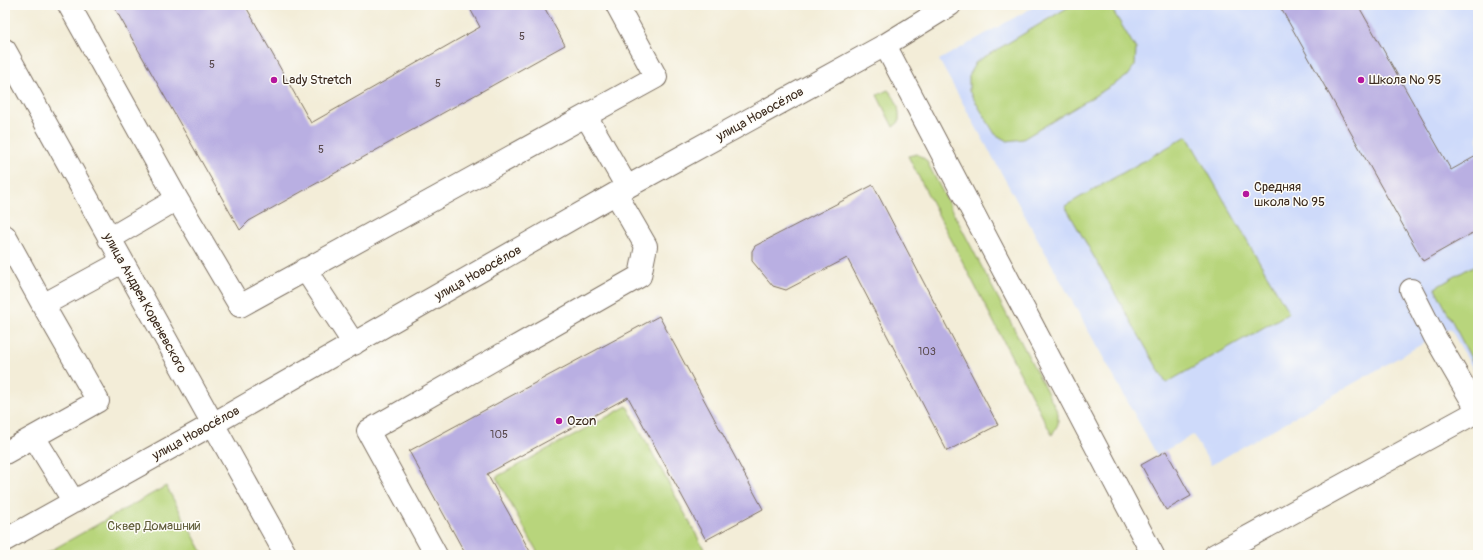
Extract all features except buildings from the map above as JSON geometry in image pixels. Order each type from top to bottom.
[{"type":"street","points":[[69,5],[177,199],[240,306],[656,77],[617,5]]},
{"type":"street","name":"улица Новосёлов","points":[[5,540],[213,424],[622,190],[885,45],[950,5]]},
{"type":"street","points":[[885,45],[1153,555]]},
{"type":"street","name":"улица Андрея Кореневского","points":[[5,50],[286,555]]},
{"type":"street","points":[[436,555],[368,432],[640,276],[646,246],[622,190],[586,116]]},
{"type":"street","points":[[109,239],[177,199]]},
{"type":"street","points":[[5,236],[98,401],[5,453]]},
{"type":"street","points":[[43,304],[122,262]]},
{"type":"street","points":[[305,269],[354,344]]},
{"type":"street","points":[[1215,555],[1478,411],[1411,290]]},
{"type":"street","points":[[34,437],[74,502]]},
{"type":"shaded area","name":"Средняя школа № 95","points":[[1037,5],[1478,5],[1478,378],[1450,328],[1211,465],[1193,435],[1157,455],[939,60]]},
{"type":"green space","points":[[1072,5],[1110,6],[1136,49],[1135,65],[1126,77],[1023,139],[1007,141],[995,134],[969,91],[969,74],[976,62]]},
{"type":"green space","points":[[888,90],[896,101],[899,112],[899,122],[893,127],[877,95]]},
{"type":"green space","points":[[1187,136],[1289,313],[1166,383],[1065,206]]},
{"type":"green space","points":[[917,154],[926,160],[1058,413],[1058,424],[1052,435],[908,156]]},
{"type":"green space","points":[[1478,263],[1478,372],[1435,288]]},
{"type":"green space","points":[[627,406],[704,549],[694,555],[539,555],[496,477]]},
{"type":"green space","name":"Сквер Домашний","points":[[166,486],[204,555],[43,555]]},
{"type":"place","name":"Lady Stretch","points":[[274,80]]},
{"type":"place","name":"Школа № 95","points":[[1361,80]]},
{"type":"place","name":"Средняя школа № 95","points":[[1246,194]]},
{"type":"place","name":"Ozon","points":[[559,421]]}]
